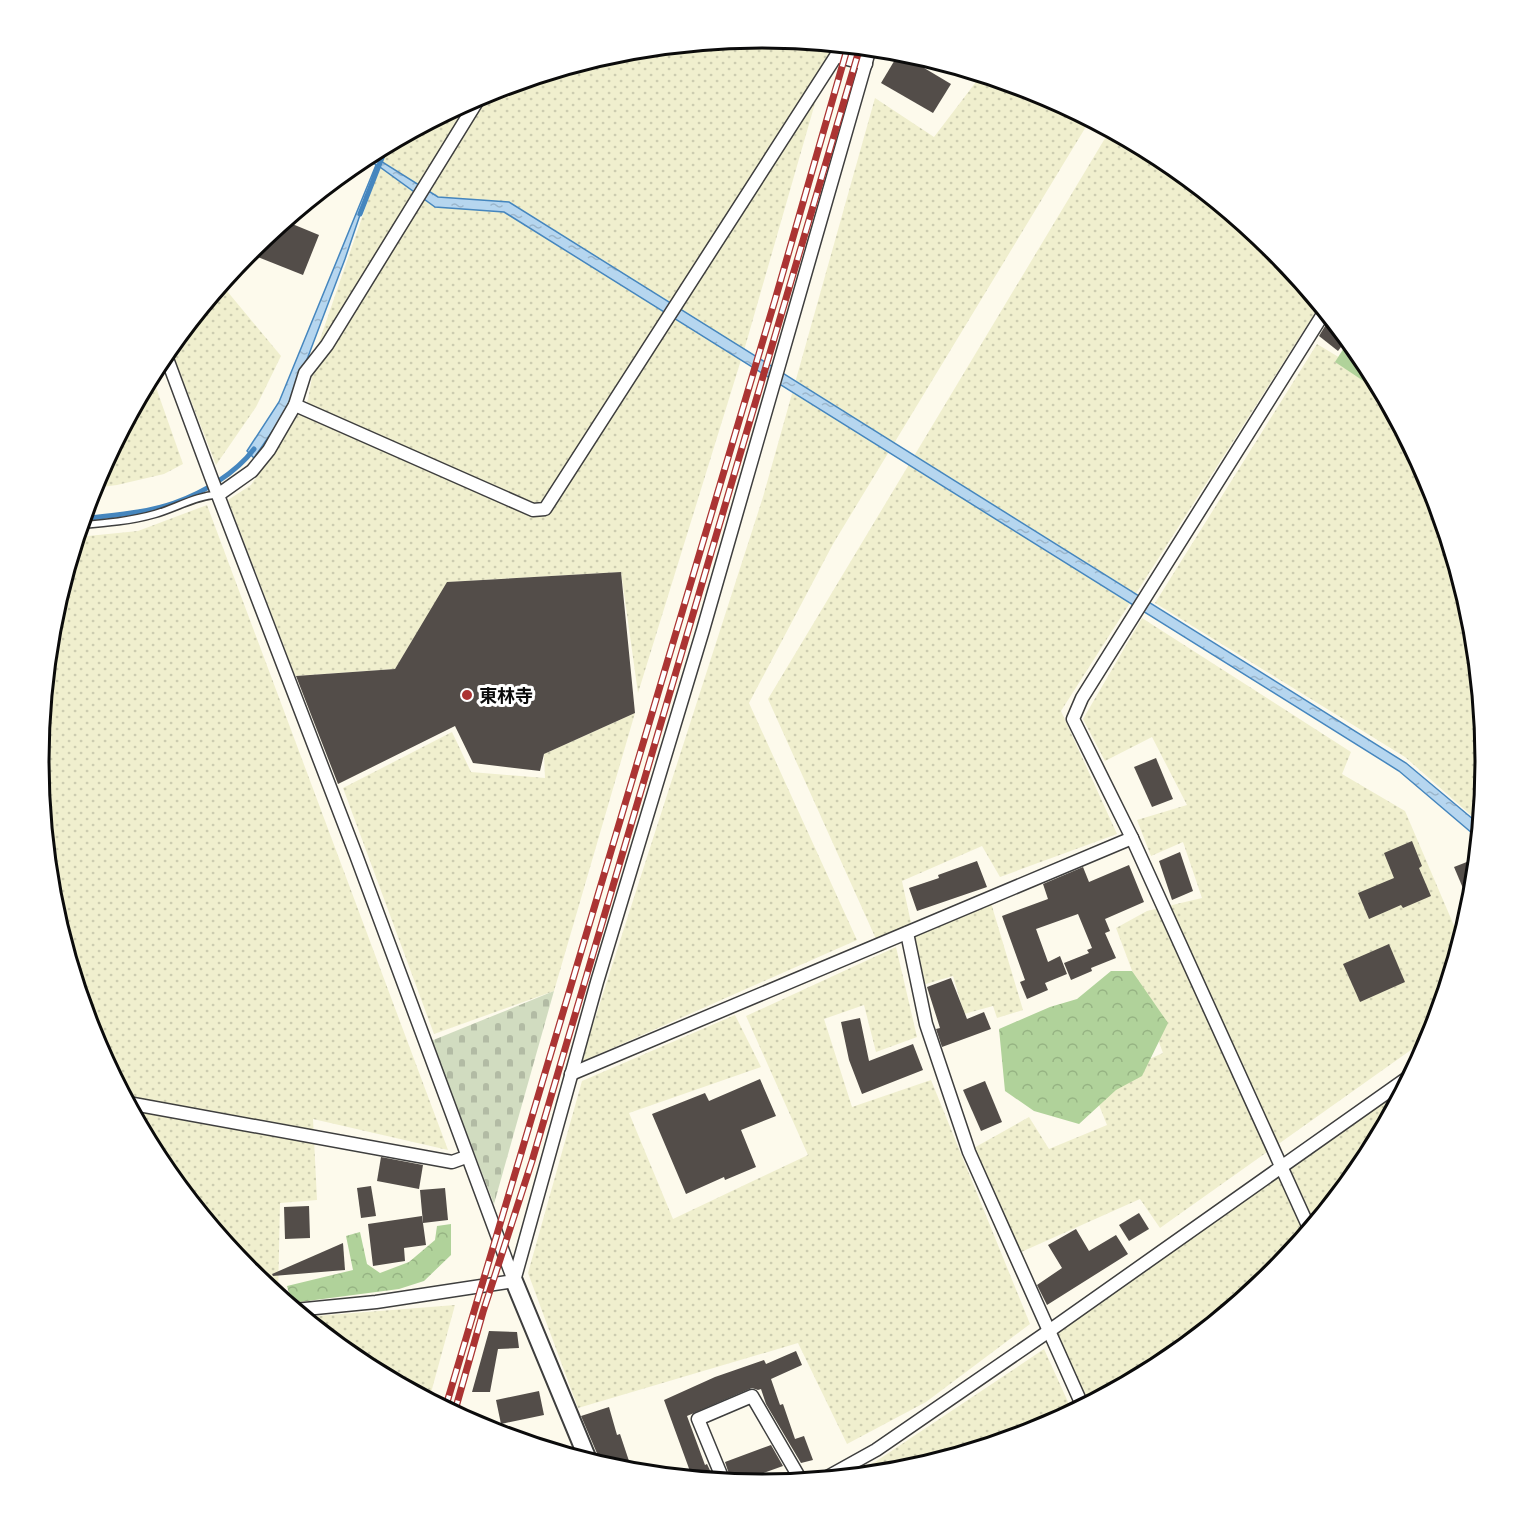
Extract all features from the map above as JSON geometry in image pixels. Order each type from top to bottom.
[{"type":"street","points":[[296,405],[533,510],[545,509],[836,56],[866,64]]},
{"type":"street","points":[[514,1281],[597,982],[704,630],[868,56]]},
{"type":"street","points":[[218,495],[252,471],[269,450],[296,405],[305,373],[327,345],[471,110]]},
{"type":"street","points":[[1307,1223],[1131,838],[1073,719],[1082,698],[1321,317]]},
{"type":"street","points":[[169,365],[356,855],[466,1157],[514,1281],[586,1453]]},
{"type":"street","points":[[571,1074],[1131,838]]},
{"type":"street","points":[[907,933],[926,1024],[969,1152],[1080,1400]]},
{"type":"street","points":[[839,1470],[876,1450],[1050,1331],[1398,1085]]},
{"type":"street","points":[[138,1105],[452,1162],[466,1157]]},
{"type":"street","points":[[305,1309],[376,1302],[514,1281]]},
{"type":"street","points":[[720,1473],[698,1419],[752,1396],[797,1474]]},
{"type":"lane","points":[[90,524],[130,520],[189,503],[207,494],[218,495]]},
{"type":"green space","points":[[762,48],[830,52],[745,347],[638,693],[621,572],[448,582],[395,669],[295,676],[228,500],[251,485],[308,400],[317,348],[382,158],[406,144],[489,102],[578,72],[623,62],[669,54],[716,50]]},
{"type":"green space","points":[[977,81],[1036,102],[1086,126],[833,544],[749,703],[857,940],[581,1062],[763,497],[875,98],[934,137]]},
{"type":"green space","points":[[1106,137],[1159,168],[1197,195],[1267,257],[1316,311],[1061,711],[1117,834],[1000,877],[982,846],[902,881],[911,923],[876,939],[768,699]]},
{"type":"green space","points":[[227,290],[281,356],[256,407],[216,465],[174,358]]},
{"type":"green space","points":[[1317,344],[1358,369],[1402,446],[1422,488],[1452,577],[1470,668],[1476,762],[1473,817],[1405,757],[1155,603]]},
{"type":"green space","points":[[1344,348],[1367,383],[1335,362]]},
{"type":"green space","points":[[156,387],[183,464],[164,474],[104,487]]},
{"type":"green space","points":[[207,505],[448,1150],[313,1119],[317,1200],[280,1203],[278,1285],[226,1232],[196,1196],[169,1158],[145,1118],[103,1035],[73,946],[63,901],[55,855],[49,762],[55,668],[63,622],[73,577],[86,536],[138,531]]},
{"type":"green space","points":[[1142,618],[1351,752],[1342,774],[1405,811],[1456,930],[1438,991],[1417,1046],[1160,1228],[1140,1199],[1019,1253],[972,1149],[1029,1117],[1049,1149],[1107,1125],[1091,1085],[1163,1053],[1116,928],[1147,911],[1202,898],[1183,842],[1151,856],[1137,820],[1187,805],[1152,737],[1105,761],[1083,719]]},
{"type":"green space","points":[[635,713],[554,991],[434,1034],[343,788],[452,732],[471,772],[545,778],[544,754]]},
{"type":"green space","points":[[991,903],[1023,1010],[997,1018],[993,1006],[964,1014],[953,976],[919,986],[912,936]]},
{"type":"green space","points":[[896,947],[917,1037],[876,1052],[864,1005],[824,1019],[852,1107],[931,1080],[1030,1324],[926,1402],[847,1444],[798,1343],[578,1408],[528,1273],[582,1081],[735,1015],[761,1067],[629,1113],[673,1219],[808,1155],[746,1016]]},
{"type":"green space","points":[[1111,971],[1132,971],[1168,1023],[1142,1076],[1116,1090],[1079,1124],[1034,1111],[1005,1091],[999,1029],[1050,1007],[1077,999]]},
{"type":"green space","points":[[554,991],[494,1204],[431,1041]]},
{"type":"green space","points":[[1398,1085],[1356,1158],[1299,1232],[1233,1298],[1159,1355],[1081,1400],[1049,1331]]},
{"type":"green space","points":[[451,1224],[451,1255],[424,1281],[399,1289],[297,1302],[290,1296],[287,1286],[353,1270],[346,1236],[360,1232],[367,1264],[380,1273],[409,1262],[435,1240],[437,1226]]},
{"type":"green space","points":[[455,1305],[431,1392],[366,1355],[314,1316]]},
{"type":"green space","points":[[1044,1349],[1069,1405],[1036,1421],[947,1451],[860,1468],[875,1462]]},
{"type":"water","points":[[379,160],[438,197],[509,202],[1406,763],[1473,819],[1472,833],[1399,771],[504,212],[435,207],[377,165],[345,259],[289,407],[254,458],[247,451],[279,402],[376,165],[374,163]]},
{"type":"building","points":[[894,61],[921,66],[951,84],[933,113],[881,83]]},
{"type":"building","points":[[293,224],[319,235],[303,275],[258,257]]},
{"type":"building","points":[[1326,324],[1342,345],[1338,351],[1319,336]]},
{"type":"building","name":"東林寺","points":[[621,572],[635,713],[544,754],[540,771],[473,763],[455,726],[338,784],[296,676],[395,669],[447,582]]},
{"type":"building","points":[[1156,758],[1173,799],[1152,807],[1134,767]]},
{"type":"building","points":[[1412,841],[1422,866],[1419,868],[1431,896],[1403,908],[1401,905],[1369,919],[1358,893],[1394,878],[1384,853]]},
{"type":"building","points":[[1180,852],[1193,891],[1172,900],[1159,861]]},
{"type":"building","points":[[977,861],[987,887],[917,911],[909,888]]},
{"type":"building","points":[[1469,861],[1464,890],[1454,867]]},
{"type":"building","points":[[1129,865],[1144,902],[1105,919],[1110,931],[1105,933],[1116,958],[1091,968],[1092,971],[1071,980],[1064,963],[1089,953],[1087,950],[1092,948],[1078,914],[1036,929],[1048,962],[1060,956],[1067,974],[1045,983],[1048,990],[1027,999],[1020,982],[1025,980],[1002,916],[1048,899],[1043,884],[1083,867],[1089,882]]},
{"type":"building","points":[[1389,944],[1405,982],[1360,1002],[1343,964]]},
{"type":"building","points":[[951,978],[967,1019],[984,1012],[991,1029],[942,1047],[936,1029],[940,1028],[927,987]]},
{"type":"building","points":[[860,1018],[869,1061],[913,1044],[923,1070],[862,1094],[849,1060],[841,1022]]},
{"type":"building","points":[[760,1079],[776,1116],[741,1130],[756,1167],[725,1180],[724,1177],[686,1194],[652,1114],[705,1093],[709,1101]]},
{"type":"building","points":[[985,1081],[1002,1122],[981,1131],[963,1090]]},
{"type":"building","points":[[381,1157],[423,1165],[419,1189],[377,1181]]},
{"type":"building","points":[[371,1186],[376,1216],[361,1218],[357,1188]]},
{"type":"building","points":[[445,1188],[448,1220],[423,1223],[420,1190]]},
{"type":"building","points":[[309,1206],[310,1238],[285,1239],[284,1207]]},
{"type":"building","points":[[1139,1213],[1149,1229],[1129,1241],[1119,1225]]},
{"type":"building","points":[[422,1216],[426,1245],[404,1248],[405,1261],[373,1266],[368,1224]]},
{"type":"building","points":[[1076,1229],[1089,1251],[1116,1235],[1128,1254],[1047,1305],[1037,1285],[1062,1268],[1048,1245]]},
{"type":"building","points":[[343,1243],[345,1270],[273,1276],[272,1274]]},
{"type":"building","points":[[489,1331],[517,1332],[519,1348],[498,1349],[490,1392],[472,1392]]},
{"type":"building","points":[[796,1351],[802,1365],[771,1379],[780,1405],[783,1404],[795,1439],[804,1436],[813,1460],[801,1463],[766,1404],[761,1389],[752,1388],[687,1416],[705,1465],[707,1464],[711,1473],[690,1471],[664,1400],[715,1377],[764,1360],[766,1364]]},
{"type":"building","points":[[539,1391],[544,1415],[501,1424],[496,1400]]},
{"type":"building","points":[[609,1407],[617,1435],[620,1434],[629,1462],[598,1455],[581,1416]]},
{"type":"building","points":[[771,1445],[783,1466],[759,1475],[729,1474],[725,1462]]},
{"type":"waterway","points":[[360,214],[382,159]]},
{"type":"waterway","points":[[92,518],[152,509],[185,499],[228,474],[254,449]]},
{"type":"railway","points":[[447,1401],[775,300],[846,53]]},
{"type":"railway","points":[[456,1405],[483,1312],[532,1161],[858,54]]},
{"type":"place","name":"東林寺","points":[[467,695]]}]
